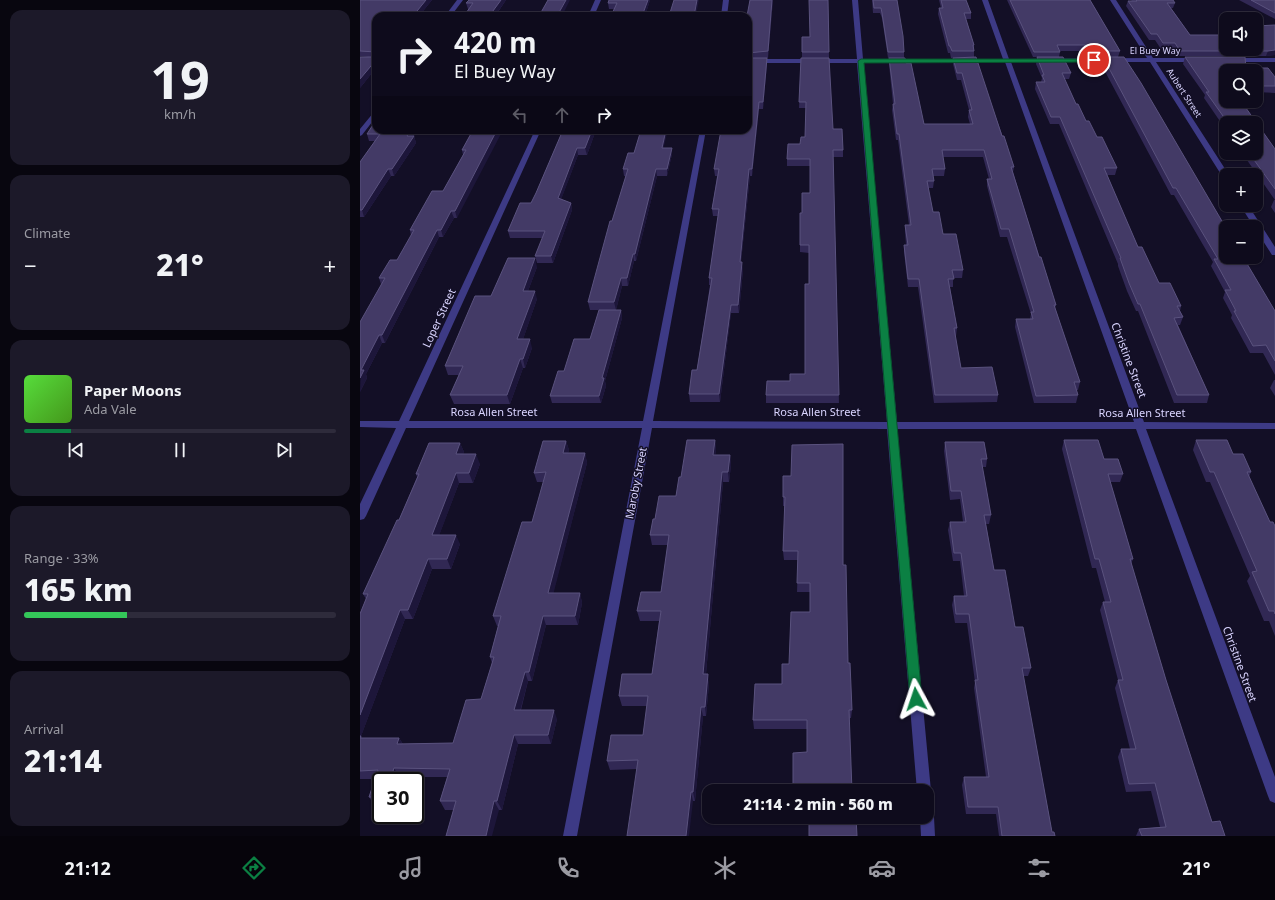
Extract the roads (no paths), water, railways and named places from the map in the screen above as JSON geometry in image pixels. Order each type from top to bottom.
[{"type":"street","points":[[451,12],[460,0]]},
{"type":"street","points":[[593,12],[598,0]]},
{"type":"street","points":[[724,12],[726,0]]},
{"type":"street","points":[[855,0],[923,784]]},
{"type":"street","name":"Christine Street","points":[[985,0],[1275,796]]},
{"type":"street","name":"Aubert Street","points":[[1113,0],[1221,168]]},
{"type":"street","name":"El Buey Way","points":[[752,61],[1206,60]]},
{"type":"street","points":[[1229,60],[1275,60]]},
{"type":"street","points":[[360,134],[372,118]]},
{"type":"street","name":"Loper Street","points":[[360,516],[404,424],[536,134]]},
{"type":"street","name":"Maroby Street","points":[[570,836],[702,134]]},
{"type":"street","points":[[1249,212],[1275,253]]},
{"type":"street","name":"Rosa Allen Street","points":[[360,424],[1275,426]]},
{"type":"street","points":[[927,824],[928,836]]}]
